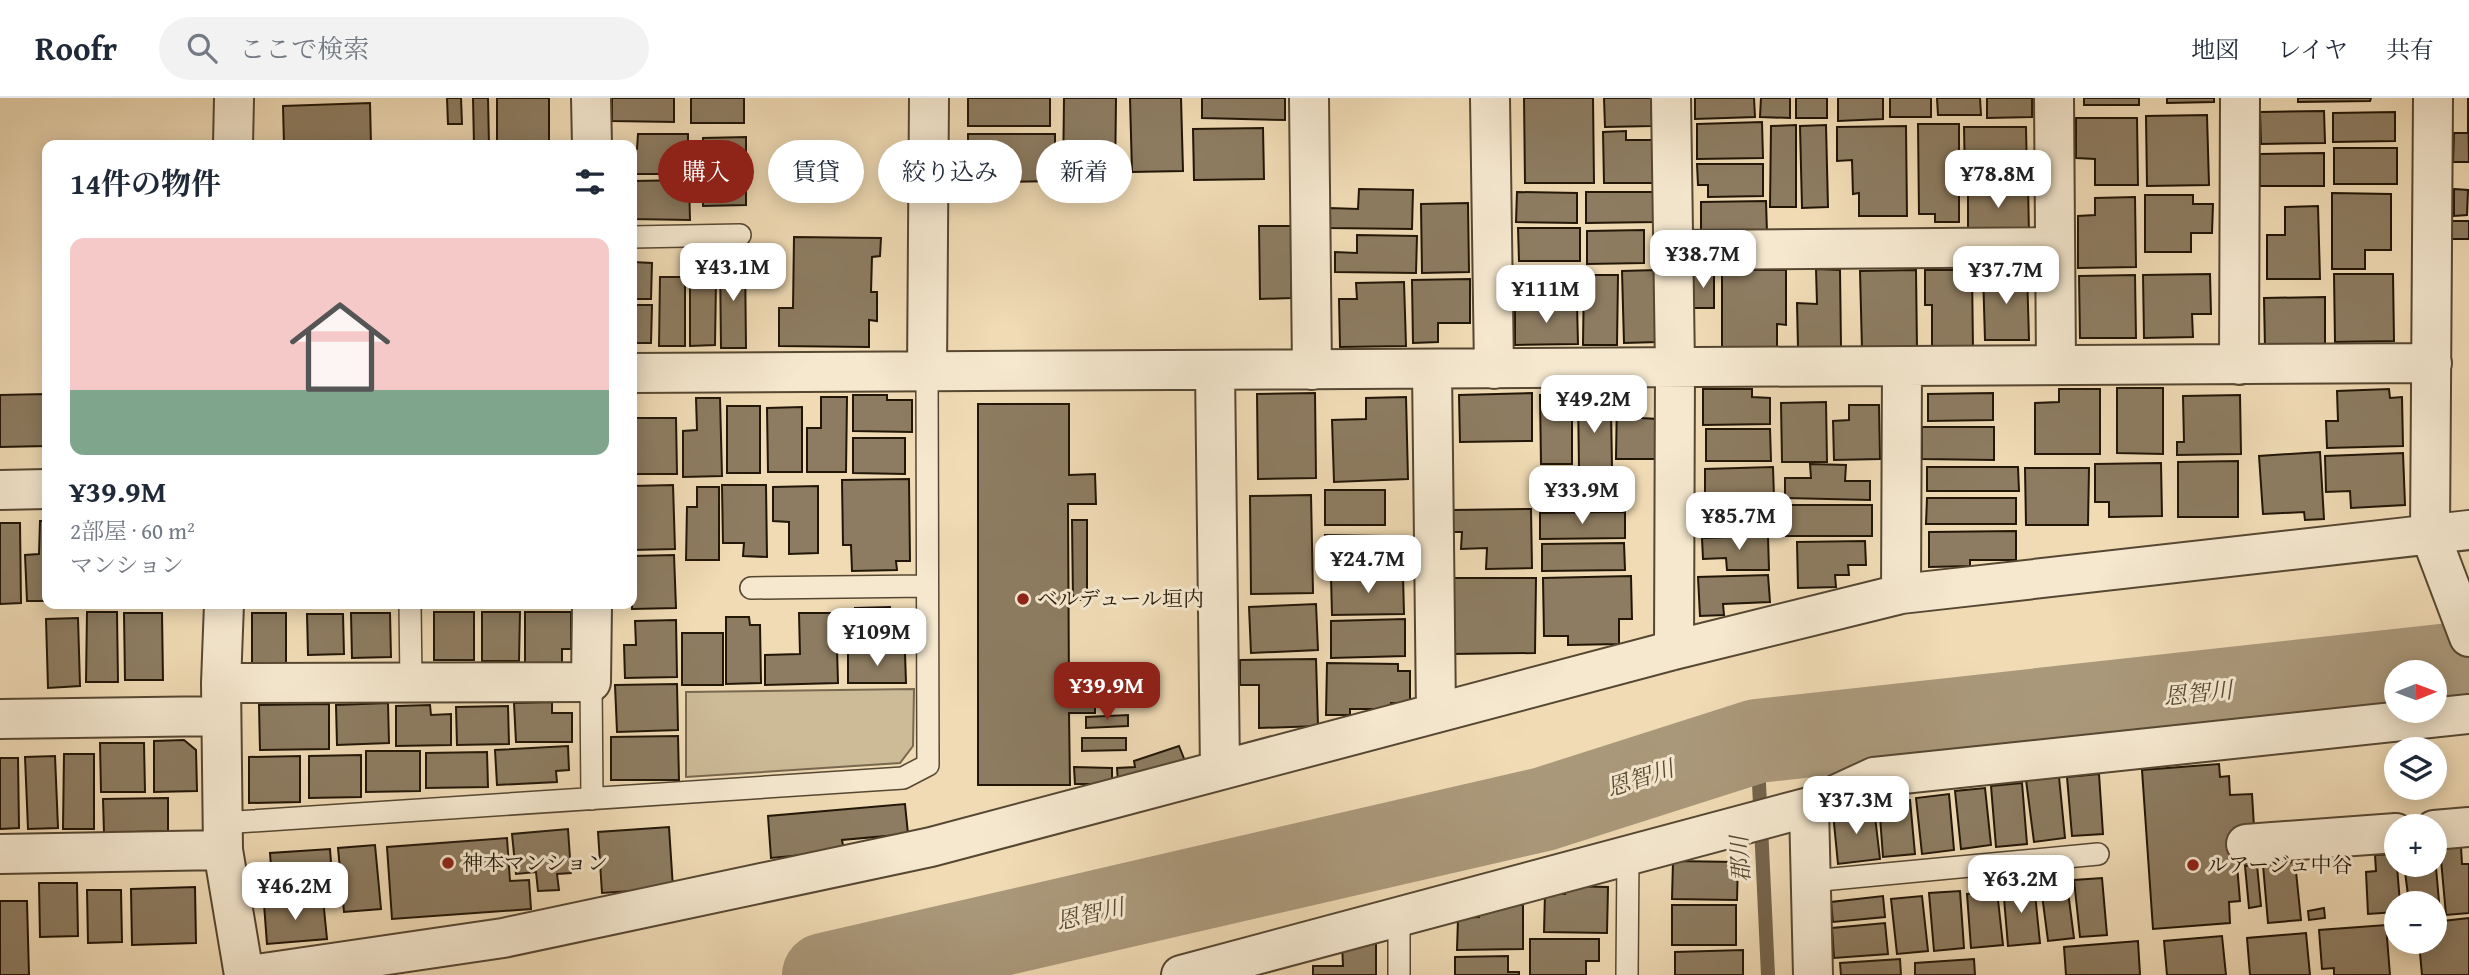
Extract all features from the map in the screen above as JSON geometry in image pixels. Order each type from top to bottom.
[{"type":"street","points":[[233,140],[234,98]]},
{"type":"street","points":[[591,98],[592,140]]},
{"type":"street","points":[[927,372],[929,98]]},
{"type":"street","points":[[1309,98],[1312,370]]},
{"type":"street","points":[[1490,98],[1494,369]]},
{"type":"street","points":[[1671,98],[1675,367],[1674,650]]},
{"type":"street","points":[[2054,98],[2056,365]]},
{"type":"street","points":[[2239,365],[2240,98]]},
{"type":"street","points":[[2433,98],[2430,534],[2469,637]]},
{"type":"street","points":[[1673,250],[2055,247]]},
{"type":"street","points":[[637,373],[2432,363]]},
{"type":"street","points":[[1901,594],[1902,366]]},
{"type":"street","points":[[1432,369],[1436,713]]},
{"type":"street","points":[[1215,370],[1220,770]]},
{"type":"street","points":[[0,491],[42,489]]},
{"type":"street","points":[[251,975],[503,938],[931,847],[1674,650],[1901,594],[2469,530]]},
{"type":"street","points":[[224,609],[221,700],[222,836],[244,975]]},
{"type":"street","points":[[0,719],[411,682],[591,682],[592,609]]},
{"type":"street","points":[[1181,975],[1798,810],[1874,777],[2469,714]]},
{"type":"street","points":[[1798,810],[1811,881],[1813,975]]},
{"type":"street","points":[[2447,829],[2469,827]]},
{"type":"street","points":[[2245,844],[2384,834]]},
{"type":"street","points":[[0,854],[222,836]]},
{"type":"lane","points":[[637,237],[740,235]]},
{"type":"lane","points":[[222,836],[592,799],[903,778],[928,765],[927,372]]},
{"type":"lane","points":[[751,588],[927,586]]},
{"type":"lane","points":[[410,609],[411,682]]},
{"type":"lane","points":[[591,682],[592,799]]},
{"type":"lane","points":[[1811,881],[2098,854]]},
{"type":"lane","points":[[1627,975],[1628,856]]},
{"type":"lane","points":[[1399,917],[1399,975]]},
{"type":"shaded area","points":[[914,689],[913,746],[900,763],[686,777],[686,692]]},
{"type":"building","points":[[447,98],[461,98],[462,124],[448,124]]},
{"type":"building","points":[[473,98],[488,98],[489,140],[474,140]]},
{"type":"building","points":[[497,98],[549,98],[549,140],[497,140]]},
{"type":"building","points":[[612,98],[674,98],[674,122],[612,121]]},
{"type":"building","points":[[691,98],[744,98],[744,123],[691,123]]},
{"type":"building","points":[[968,98],[1050,98],[1050,126],[968,126]]},
{"type":"building","points":[[1064,98],[1116,98],[1116,140],[1064,140]]},
{"type":"building","points":[[1130,98],[1181,98],[1183,171],[1132,172]]},
{"type":"building","points":[[1202,98],[1285,98],[1285,120],[1202,118]]},
{"type":"building","points":[[1524,98],[1593,98],[1594,183],[1525,183]]},
{"type":"building","points":[[1604,98],[1651,98],[1652,126],[1605,127]]},
{"type":"building","points":[[1695,98],[1754,98],[1755,117],[1695,119]]},
{"type":"building","points":[[1761,98],[1790,98],[1790,118],[1760,117]]},
{"type":"building","points":[[1796,98],[1827,98],[1827,118],[1796,118]]},
{"type":"building","points":[[1838,98],[1883,98],[1883,119],[1838,121]]},
{"type":"building","points":[[1890,98],[1931,98],[1931,117],[1890,117]]},
{"type":"building","points":[[1937,98],[1980,98],[1981,115],[1938,115]]},
{"type":"building","points":[[1987,98],[2032,98],[2032,117],[1987,118]]},
{"type":"building","points":[[2084,98],[2139,98],[2139,105],[2084,105]]},
{"type":"building","points":[[2167,98],[2214,98],[2214,102],[2167,103]]},
{"type":"building","points":[[2298,98],[2371,98],[2370,101],[2298,102]]},
{"type":"building","points":[[2468,98],[2469,162],[2453,162],[2454,133],[2468,133]]},
{"type":"building","points":[[370,103],[371,140],[284,140],[283,106]]},
{"type":"building","points":[[2324,111],[2325,143],[2261,144],[2260,112]]},
{"type":"building","points":[[2395,112],[2395,141],[2333,142],[2333,113]]},
{"type":"building","points":[[2207,115],[2209,185],[2147,186],[2146,116]]},
{"type":"building","points":[[2076,118],[2137,118],[2138,185],[2095,185],[2095,159],[2076,158]]},
{"type":"building","points":[[1762,122],[1763,158],[1697,159],[1697,124]]},
{"type":"building","points":[[1918,124],[1959,124],[1959,222],[1935,222],[1935,214],[1919,214]]},
{"type":"building","points":[[1796,125],[1796,207],[1770,207],[1771,126]]},
{"type":"building","points":[[1826,125],[1828,207],[1802,208],[1800,126]]},
{"type":"building","points":[[1906,126],[1907,216],[1859,216],[1859,193],[1853,194],[1852,160],[1837,161],[1837,127]]},
{"type":"building","points":[[1964,127],[2026,127],[2027,176],[1965,176]]},
{"type":"building","points":[[1263,128],[1264,179],[1194,180],[1193,129]]},
{"type":"building","points":[[1626,131],[1626,140],[1653,140],[1653,183],[1604,183],[1603,132]]},
{"type":"building","points":[[638,134],[688,134],[688,140],[658,140],[658,174],[637,174]]},
{"type":"building","points":[[968,134],[1055,134],[1055,140],[1036,140],[1036,181],[1022,182],[1022,140],[968,140]]},
{"type":"building","points":[[746,137],[746,140],[703,140]]},
{"type":"building","points":[[2334,148],[2397,148],[2397,184],[2334,184]]},
{"type":"building","points":[[2324,153],[2324,186],[2260,186],[2260,154]]},
{"type":"building","points":[[1697,164],[1763,164],[1763,196],[1708,197],[1708,185],[1698,185]]},
{"type":"building","points":[[637,181],[658,181],[658,203],[690,203],[690,220],[637,219]]},
{"type":"building","points":[[1968,185],[2028,185],[2029,234],[1968,235]]},
{"type":"building","points":[[1359,189],[1413,190],[1412,229],[1329,228],[1330,208],[1358,209]]},
{"type":"building","points":[[2454,189],[2468,190],[2467,215],[2454,216]]},
{"type":"building","points":[[1517,192],[1577,193],[1577,223],[1516,222]]},
{"type":"building","points":[[1586,192],[1658,192],[1657,222],[1586,223]]},
{"type":"building","points":[[2332,193],[2391,194],[2391,250],[2365,250],[2365,269],[2332,269]]},
{"type":"building","points":[[2145,195],[2193,195],[2193,204],[2213,204],[2212,233],[2191,233],[2191,252],[2145,252]]},
{"type":"building","points":[[2135,197],[2136,267],[2078,268],[2078,216],[2095,215],[2095,198]]},
{"type":"building","points":[[1766,201],[1767,233],[1701,234],[1701,202]]},
{"type":"building","points":[[703,203],[746,203],[746,205],[703,206]]},
{"type":"building","points":[[1468,203],[1469,272],[1422,273],[1421,204]]},
{"type":"building","points":[[2318,206],[2320,279],[2267,279],[2267,235],[2285,235],[2285,207]]},
{"type":"building","points":[[2450,221],[2469,221],[2469,239],[2452,239]]},
{"type":"building","points":[[1259,226],[1291,226],[1291,298],[1260,299]]},
{"type":"building","points":[[1518,228],[1580,228],[1580,261],[1519,261]]},
{"type":"building","points":[[1644,230],[1644,263],[1587,264],[1587,231]]},
{"type":"building","points":[[1357,235],[1417,236],[1416,273],[1335,272],[1335,252],[1357,253]]},
{"type":"building","points":[[794,237],[881,238],[880,256],[872,257],[871,292],[877,292],[877,321],[869,320],[869,347],[779,346],[779,308],[793,308]]},
{"type":"building","points":[[745,258],[746,348],[721,348],[720,259]]},
{"type":"building","points":[[637,262],[652,263],[651,299],[637,299]]},
{"type":"building","points":[[1519,267],[1578,268],[1578,299],[1518,299]]},
{"type":"building","points":[[1816,269],[1840,270],[1841,347],[1798,348],[1797,303],[1817,304]]},
{"type":"building","points":[[1657,270],[1658,342],[1624,343],[1622,271]]},
{"type":"building","points":[[1722,270],[1786,270],[1786,325],[1777,324],[1777,350],[1722,351]]},
{"type":"building","points":[[1916,270],[1917,350],[1862,350],[1860,271]]},
{"type":"building","points":[[1925,270],[1972,270],[1973,350],[1932,350],[1932,305],[1925,305]]},
{"type":"building","points":[[2027,271],[2029,340],[1985,340],[1983,272]]},
{"type":"building","points":[[1692,272],[1714,272],[1714,308],[1693,308]]},
{"type":"building","points":[[2210,274],[2211,314],[2192,314],[2193,337],[2144,338],[2143,275]]},
{"type":"building","points":[[2334,274],[2393,274],[2394,341],[2335,342]]},
{"type":"building","points":[[1584,275],[1618,275],[1617,345],[1583,345]]},
{"type":"building","points":[[2135,275],[2136,338],[2080,338],[2079,276]]},
{"type":"building","points":[[660,277],[685,277],[685,346],[659,346]]},
{"type":"building","points":[[1470,279],[1470,323],[1438,323],[1438,342],[1413,343],[1412,280]]},
{"type":"building","points":[[690,280],[716,280],[715,345],[690,346]]},
{"type":"building","points":[[1404,282],[1406,346],[1340,347],[1339,299],[1357,299],[1356,283]]},
{"type":"building","points":[[2325,297],[2325,348],[2265,348],[2264,298]]},
{"type":"building","points":[[1577,304],[1578,344],[1515,345],[1515,305]]},
{"type":"building","points":[[637,305],[652,305],[651,343],[637,343]]},
{"type":"building","points":[[2117,388],[2163,388],[2163,454],[2117,453]]},
{"type":"building","points":[[1703,389],[1752,389],[1752,397],[1770,398],[1770,424],[1703,425]]},
{"type":"building","points":[[2059,389],[2100,389],[2100,454],[2035,454],[2035,403],[2059,402]]},
{"type":"building","points":[[2389,389],[2390,398],[2402,397],[2403,446],[2327,448],[2326,421],[2338,421],[2337,391]]},
{"type":"building","points":[[1315,393],[1316,478],[1258,479],[1257,394]]},
{"type":"building","points":[[1532,393],[1532,441],[1460,442],[1459,395]]},
{"type":"building","points":[[1993,393],[1993,420],[1928,421],[1928,394]]},
{"type":"building","points":[[42,394],[42,446],[0,447],[0,395]]},
{"type":"building","points":[[1559,394],[1560,410],[1572,409],[1572,464],[1541,464],[1540,395]]},
{"type":"building","points":[[853,395],[887,395],[887,400],[912,400],[912,432],[853,431]]},
{"type":"building","points":[[2240,395],[2241,454],[2177,455],[2177,442],[2184,442],[2183,396]]},
{"type":"building","points":[[1578,396],[1594,396],[1594,408],[1611,409],[1612,467],[1579,468]]},
{"type":"building","points":[[821,397],[847,397],[846,472],[807,472],[807,428],[821,428]]},
{"type":"building","points":[[1406,397],[1408,479],[1334,482],[1332,420],[1366,419],[1366,398]]},
{"type":"building","points":[[1617,397],[1642,398],[1642,418],[1657,419],[1656,459],[1616,459]]},
{"type":"building","points":[[696,398],[720,398],[722,476],[683,477],[683,431],[697,430]]},
{"type":"building","points":[[1826,402],[1827,462],[1782,462],[1781,403]]},
{"type":"building","name":"ベルデュール垣内","points":[[978,404],[1069,404],[1069,475],[1095,474],[1096,504],[1068,504],[1069,693],[1095,694],[1095,713],[1069,713],[1070,785],[978,785]]},
{"type":"building","points":[[1849,405],[1879,405],[1880,459],[1834,460],[1833,421],[1849,420]]},
{"type":"building","points":[[727,406],[760,406],[760,473],[727,473]]},
{"type":"building","points":[[802,407],[802,472],[768,472],[767,408]]},
{"type":"building","points":[[637,418],[676,418],[677,474],[637,474]]},
{"type":"building","points":[[1922,427],[1994,427],[1994,460],[1922,459]]},
{"type":"building","points":[[1706,429],[1770,429],[1771,461],[1706,461]]},
{"type":"building","points":[[853,438],[905,438],[905,474],[853,473]]},
{"type":"building","points":[[2320,452],[2324,519],[2305,520],[2304,512],[2263,514],[2259,456]]},
{"type":"building","points":[[2403,453],[2405,505],[2351,508],[2350,491],[2326,492],[2325,456]]},
{"type":"building","points":[[2238,461],[2238,517],[2178,517],[2178,462]]},
{"type":"building","points":[[2161,463],[2162,516],[2109,517],[2109,502],[2095,502],[2095,464]]},
{"type":"building","points":[[1810,464],[1846,465],[1845,481],[1870,481],[1870,500],[1785,498],[1785,478],[1811,478]]},
{"type":"building","points":[[1773,467],[1774,498],[1705,499],[1705,469]]},
{"type":"building","points":[[1927,467],[2018,467],[2019,491],[1927,491]]},
{"type":"building","points":[[2025,468],[2089,468],[2088,525],[2026,525]]},
{"type":"building","points":[[1605,476],[1605,506],[1547,507],[1546,477]]},
{"type":"building","points":[[909,479],[910,561],[896,561],[897,570],[852,571],[851,545],[843,545],[842,480]]},
{"type":"building","points":[[673,485],[675,549],[637,550],[637,486]]},
{"type":"building","points":[[722,485],[766,485],[767,557],[743,556],[744,543],[723,543]]},
{"type":"building","points":[[818,486],[818,553],[789,554],[789,522],[773,521],[773,487]]},
{"type":"building","points":[[697,487],[719,487],[719,560],[686,560],[687,507],[697,507]]},
{"type":"building","points":[[1325,490],[1385,490],[1385,525],[1325,525]]},
{"type":"building","points":[[1311,495],[1313,593],[1251,594],[1250,496]]},
{"type":"building","points":[[1927,498],[2016,498],[2016,524],[1926,524]]},
{"type":"building","points":[[1773,505],[1773,531],[1707,532],[1706,506]]},
{"type":"building","points":[[1786,505],[1872,505],[1872,536],[1786,536]]},
{"type":"building","points":[[1531,509],[1532,568],[1486,569],[1487,548],[1461,549],[1462,532],[1452,532],[1452,510]]},
{"type":"building","points":[[1625,512],[1625,538],[1540,539],[1540,513]]},
{"type":"building","points":[[1072,520],[1087,520],[1087,600],[1073,600]]},
{"type":"building","points":[[42,521],[42,601],[27,601],[25,555],[39,554]]},
{"type":"building","points":[[0,523],[20,523],[21,603],[0,604]]},
{"type":"building","points":[[2016,531],[2016,560],[1970,560],[1970,566],[1929,567],[1929,532]]},
{"type":"building","points":[[1325,535],[1382,536],[1382,572],[1324,571]]},
{"type":"building","points":[[1768,536],[1769,570],[1727,570],[1726,558],[1703,559],[1702,538]]},
{"type":"building","points":[[1865,541],[1866,565],[1848,565],[1849,575],[1835,575],[1836,587],[1798,588],[1797,542]]},
{"type":"building","points":[[1624,543],[1625,570],[1542,571],[1542,544]]},
{"type":"building","points":[[674,555],[676,608],[637,609],[637,556]]},
{"type":"building","points":[[1403,575],[1404,614],[1332,615],[1331,577]]},
{"type":"building","points":[[1768,575],[1770,602],[1723,604],[1724,615],[1700,616],[1698,577]]},
{"type":"building","points":[[1631,576],[1632,619],[1619,619],[1619,644],[1568,645],[1568,636],[1544,636],[1543,578]]},
{"type":"building","points":[[1452,578],[1536,578],[1535,653],[1451,654]]},
{"type":"building","points":[[1316,604],[1318,650],[1251,653],[1249,607]]},
{"type":"building","points":[[890,607],[889,623],[914,622],[914,645],[856,645],[855,608]]},
{"type":"building","points":[[87,612],[117,612],[118,682],[86,682]]},
{"type":"building","points":[[434,612],[474,612],[474,660],[434,660]]},
{"type":"building","points":[[482,612],[520,612],[519,661],[482,661]]},
{"type":"building","points":[[525,612],[571,612],[571,649],[562,649],[562,663],[525,663]]},
{"type":"building","points":[[124,613],[162,613],[163,680],[125,680]]},
{"type":"building","points":[[252,613],[286,613],[286,664],[252,664]]},
{"type":"building","points":[[351,613],[390,613],[391,657],[352,658]]},
{"type":"building","points":[[799,613],[836,613],[838,683],[765,685],[765,655],[800,654]]},
{"type":"building","points":[[307,614],[343,614],[344,654],[308,655]]},
{"type":"building","points":[[726,617],[749,617],[750,625],[760,625],[761,683],[726,684]]},
{"type":"building","points":[[78,618],[80,686],[48,688],[46,619]]},
{"type":"building","points":[[1405,619],[1405,656],[1331,658],[1331,621]]},
{"type":"building","points":[[676,620],[677,677],[625,678],[624,645],[636,645],[635,621]]},
{"type":"building","points":[[682,633],[723,633],[723,685],[682,685]]},
{"type":"building","points":[[848,653],[905,653],[906,683],[848,683]]},
{"type":"building","points":[[1316,659],[1318,726],[1259,728],[1259,685],[1240,685],[1240,660]]},
{"type":"building","points":[[1327,663],[1398,664],[1398,671],[1410,671],[1410,703],[1391,703],[1390,709],[1350,709],[1350,715],[1326,715]]},
{"type":"building","points":[[677,684],[678,730],[617,732],[615,685]]},
{"type":"building","points":[[552,702],[552,713],[572,713],[572,742],[516,742],[514,703]]},
{"type":"building","points":[[388,703],[389,743],[337,745],[336,705]]},
{"type":"building","points":[[329,704],[329,749],[260,750],[259,705]]},
{"type":"building","points":[[430,705],[431,715],[451,714],[451,745],[396,746],[396,706]]},
{"type":"building","points":[[508,706],[509,744],[457,745],[456,707]]},
{"type":"building","points":[[1128,715],[1128,726],[1086,728],[1086,717]]},
{"type":"building","points":[[678,736],[679,780],[611,780],[611,737]]},
{"type":"building","points":[[1082,738],[1126,738],[1126,750],[1082,751]]},
{"type":"building","points":[[184,740],[196,750],[197,791],[154,792],[154,741]]},
{"type":"building","points":[[100,743],[144,743],[145,792],[101,792]]},
{"type":"building","points":[[568,746],[569,770],[556,771],[557,782],[497,785],[495,750]]},
{"type":"building","points":[[1179,746],[1187,766],[1118,782],[1117,768],[1135,767],[1134,761]]},
{"type":"building","points":[[366,751],[420,751],[420,791],[366,792]]},
{"type":"building","points":[[487,752],[488,787],[426,788],[426,753]]},
{"type":"building","points":[[64,754],[94,754],[94,829],[63,829]]},
{"type":"building","points":[[361,755],[361,797],[309,798],[309,756]]},
{"type":"building","points":[[55,756],[58,828],[28,829],[25,757]]},
{"type":"building","points":[[300,756],[300,802],[249,803],[249,757]]},
{"type":"building","points":[[0,758],[18,758],[19,828],[0,829]]},
{"type":"building","name":"ルアージュ中谷","points":[[2219,764],[2220,777],[2229,776],[2230,795],[2252,794],[2254,827],[2234,828],[2240,901],[2229,902],[2230,923],[2153,929],[2142,770]]},
{"type":"building","points":[[1074,767],[1112,768],[1112,784],[1075,784]]},
{"type":"building","points":[[2099,774],[2103,834],[2072,836],[2067,777]]},
{"type":"building","points":[[2059,777],[2065,838],[2034,842],[2026,780]]},
{"type":"building","points":[[2022,783],[2027,844],[1996,847],[1991,786]]},
{"type":"building","points":[[1985,788],[1991,845],[1961,849],[1955,791]]},
{"type":"building","points":[[1949,794],[1954,850],[1922,854],[1916,798]]},
{"type":"building","points":[[168,798],[168,831],[104,833],[103,799]]},
{"type":"building","points":[[1910,800],[1915,854],[1883,857],[1879,803]]},
{"type":"building","points":[[905,804],[908,834],[842,840],[844,851],[771,858],[768,816]]},
{"type":"building","points":[[1874,808],[1880,859],[1838,864],[1833,813]]},
{"type":"building","points":[[669,827],[673,888],[602,893],[598,832]]},
{"type":"building","points":[[568,829],[571,873],[557,874],[559,890],[538,891],[536,872],[516,874],[512,834]]},
{"type":"building","name":"神本マンション","points":[[507,838],[510,881],[529,880],[531,909],[392,919],[387,847]]},
{"type":"building","points":[[375,845],[381,909],[344,912],[338,848]]},
{"type":"building","points":[[2461,847],[2462,864],[2469,864],[2469,913],[2447,915],[2447,891],[2444,891],[2443,877],[2447,877],[2447,848]]},
{"type":"building","points":[[330,849],[333,890],[273,894],[270,853]]},
{"type":"building","points":[[2375,855],[2384,855],[2384,877],[2398,877],[2399,891],[2384,891],[2384,913],[2368,914],[2366,872],[2376,871]]},
{"type":"building","points":[[1673,861],[1738,862],[1737,900],[1672,899]]},
{"type":"building","points":[[2295,862],[2301,920],[2268,923],[2263,865]]},
{"type":"building","points":[[2257,865],[2261,906],[2249,908],[2245,866]]},
{"type":"building","points":[[2406,877],[2437,877],[2438,891],[2407,891]]},
{"type":"building","points":[[2102,878],[2107,935],[2080,937],[2074,880]]},
{"type":"building","points":[[39,883],[77,883],[78,936],[40,937]]},
{"type":"building","points":[[2034,884],[2040,943],[2008,946],[2003,886]]},
{"type":"building","points":[[2067,884],[2074,938],[2048,941],[2041,887]]},
{"type":"building","points":[[1565,886],[1608,887],[1607,933],[1544,932],[1545,893],[1565,894]]},
{"type":"building","points":[[195,887],[196,943],[132,945],[131,889]]},
{"type":"building","points":[[87,890],[121,890],[122,942],[88,943]]},
{"type":"building","points":[[1960,891],[1964,948],[1934,951],[1929,893]]},
{"type":"building","points":[[1997,891],[2003,945],[1971,948],[1967,894]]},
{"type":"building","points":[[1883,896],[1885,917],[1833,922],[1831,902]]},
{"type":"building","points":[[1922,896],[1928,951],[1897,954],[1891,899]]},
{"type":"building","points":[[323,899],[327,939],[267,944],[264,904]]},
{"type":"building","points":[[0,901],[27,901],[29,975],[0,975]]},
{"type":"building","points":[[1479,905],[1523,905],[1523,949],[1457,950],[1458,918],[1479,917]]},
{"type":"building","points":[[1672,905],[1736,905],[1736,945],[1672,945]]},
{"type":"building","points":[[2324,908],[2325,918],[2309,920],[2308,911]]},
{"type":"building","points":[[2469,918],[2469,975],[2422,975],[2420,954],[2447,954],[2447,921]]},
{"type":"building","points":[[1885,923],[1888,954],[1834,958],[1832,928]]},
{"type":"building","points":[[2384,925],[2384,954],[2388,954],[2390,975],[2334,975],[2334,968],[2322,969],[2319,930]]},
{"type":"building","points":[[2306,933],[2310,975],[2250,975],[2247,938]]},
{"type":"building","points":[[2222,936],[2226,975],[2167,975],[2164,941]]},
{"type":"building","points":[[1530,939],[1599,939],[1599,961],[1586,961],[1586,975],[1530,975]]},
{"type":"building","points":[[2138,941],[2140,975],[2066,975],[2064,947]]},
{"type":"building","points":[[1342,943],[1376,943],[1376,975],[1313,975],[1313,966],[1343,966]]},
{"type":"building","points":[[1743,950],[1743,975],[1675,975],[1675,952]]},
{"type":"building","points":[[1508,956],[1508,972],[1519,972],[1519,975],[1455,975],[1455,957]]},
{"type":"building","points":[[1900,959],[1901,975],[1841,975],[1840,963]]},
{"type":"building","points":[[1974,959],[1975,975],[1915,975],[1915,963]]},
{"type":"waterway","name":"恩智川","points":[[824,975],[1544,809],[1757,741],[2469,663]]},
{"type":"waterway","name":"郡川","points":[[1757,741],[1768,975]]},
{"type":"place","name":"ベルデュール垣内","points":[[1023,599]]},
{"type":"place","name":"神本マンション","points":[[448,863]]},
{"type":"place","name":"ルアージュ中谷","points":[[2193,865]]}]
